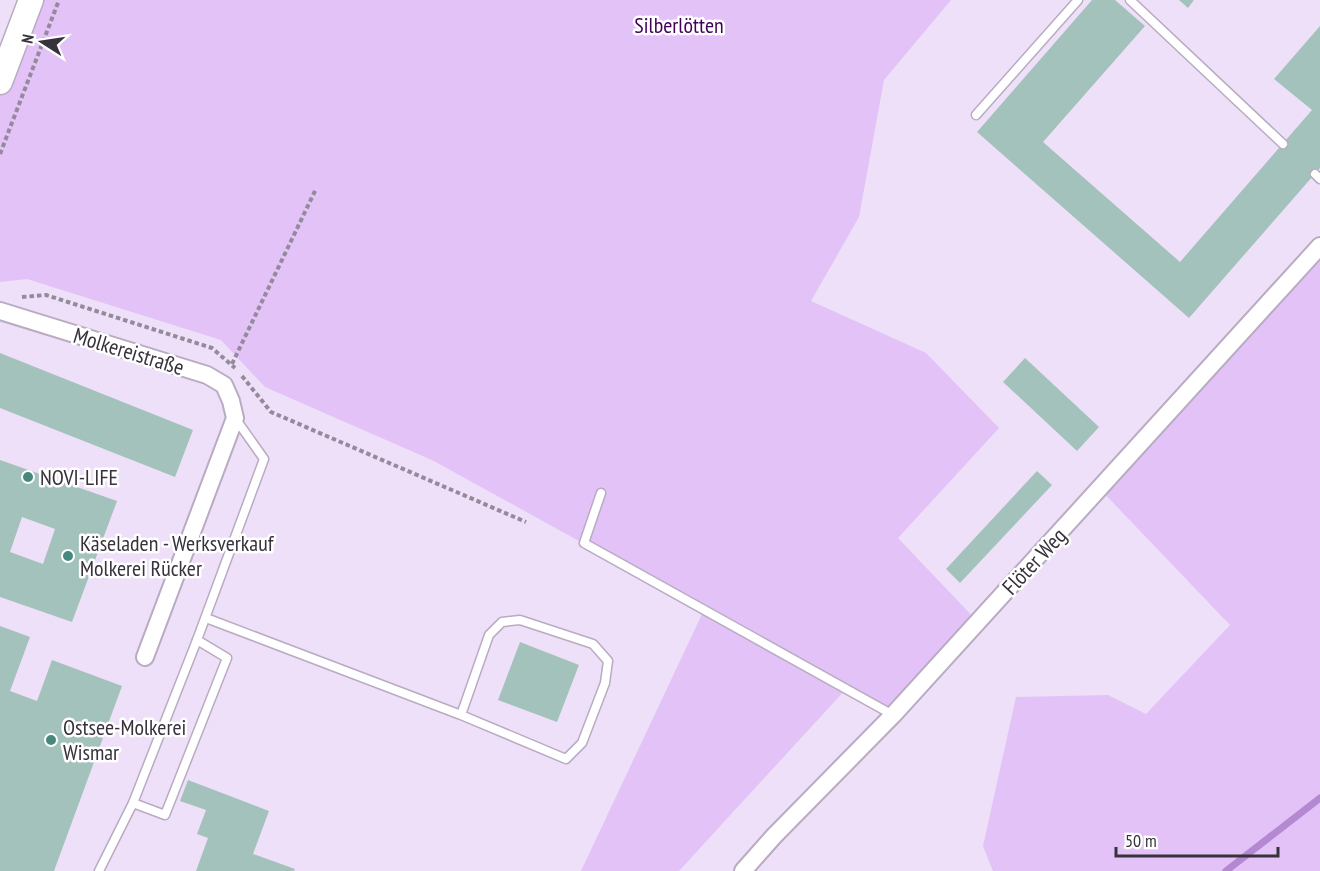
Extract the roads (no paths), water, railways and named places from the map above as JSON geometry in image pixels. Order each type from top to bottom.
[{"type":"street","points":[[0,82],[31,0]]},
{"type":"street","name":"Flöter Weg","points":[[743,871],[774,836],[893,715],[1320,246]]},
{"type":"street","name":"Molkereistraße","points":[[0,311],[207,375],[224,385],[235,418]]},
{"type":"street","points":[[145,657],[235,418]]},
{"type":"lane","points":[[976,115],[1078,0]]},
{"type":"lane","points":[[1130,0],[1283,144]]},
{"type":"lane","points":[[99,871],[134,803],[198,640],[264,459],[235,418]]},
{"type":"lane","points":[[601,492],[584,543],[893,715]]},
{"type":"lane","points":[[206,618],[461,715],[566,759],[582,743],[605,683],[608,661],[593,644],[520,620],[502,622],[489,635],[461,715]]},
{"type":"lane","points":[[134,803],[165,815],[227,658],[198,640]]},
{"type":"waterway","points":[[1226,871],[1320,798]]},
{"type":"place","name":"NOVI-LIFE","points":[[28,477]]},
{"type":"place","name":"Käseladen - Werksverkauf Molkerei Rücker","points":[[68,556]]},
{"type":"place","name":"Ostsee-Molkerei Wismar","points":[[51,740]]},
{"type":"park label","name":"Silberlötten","points":[[679,25]]}]
